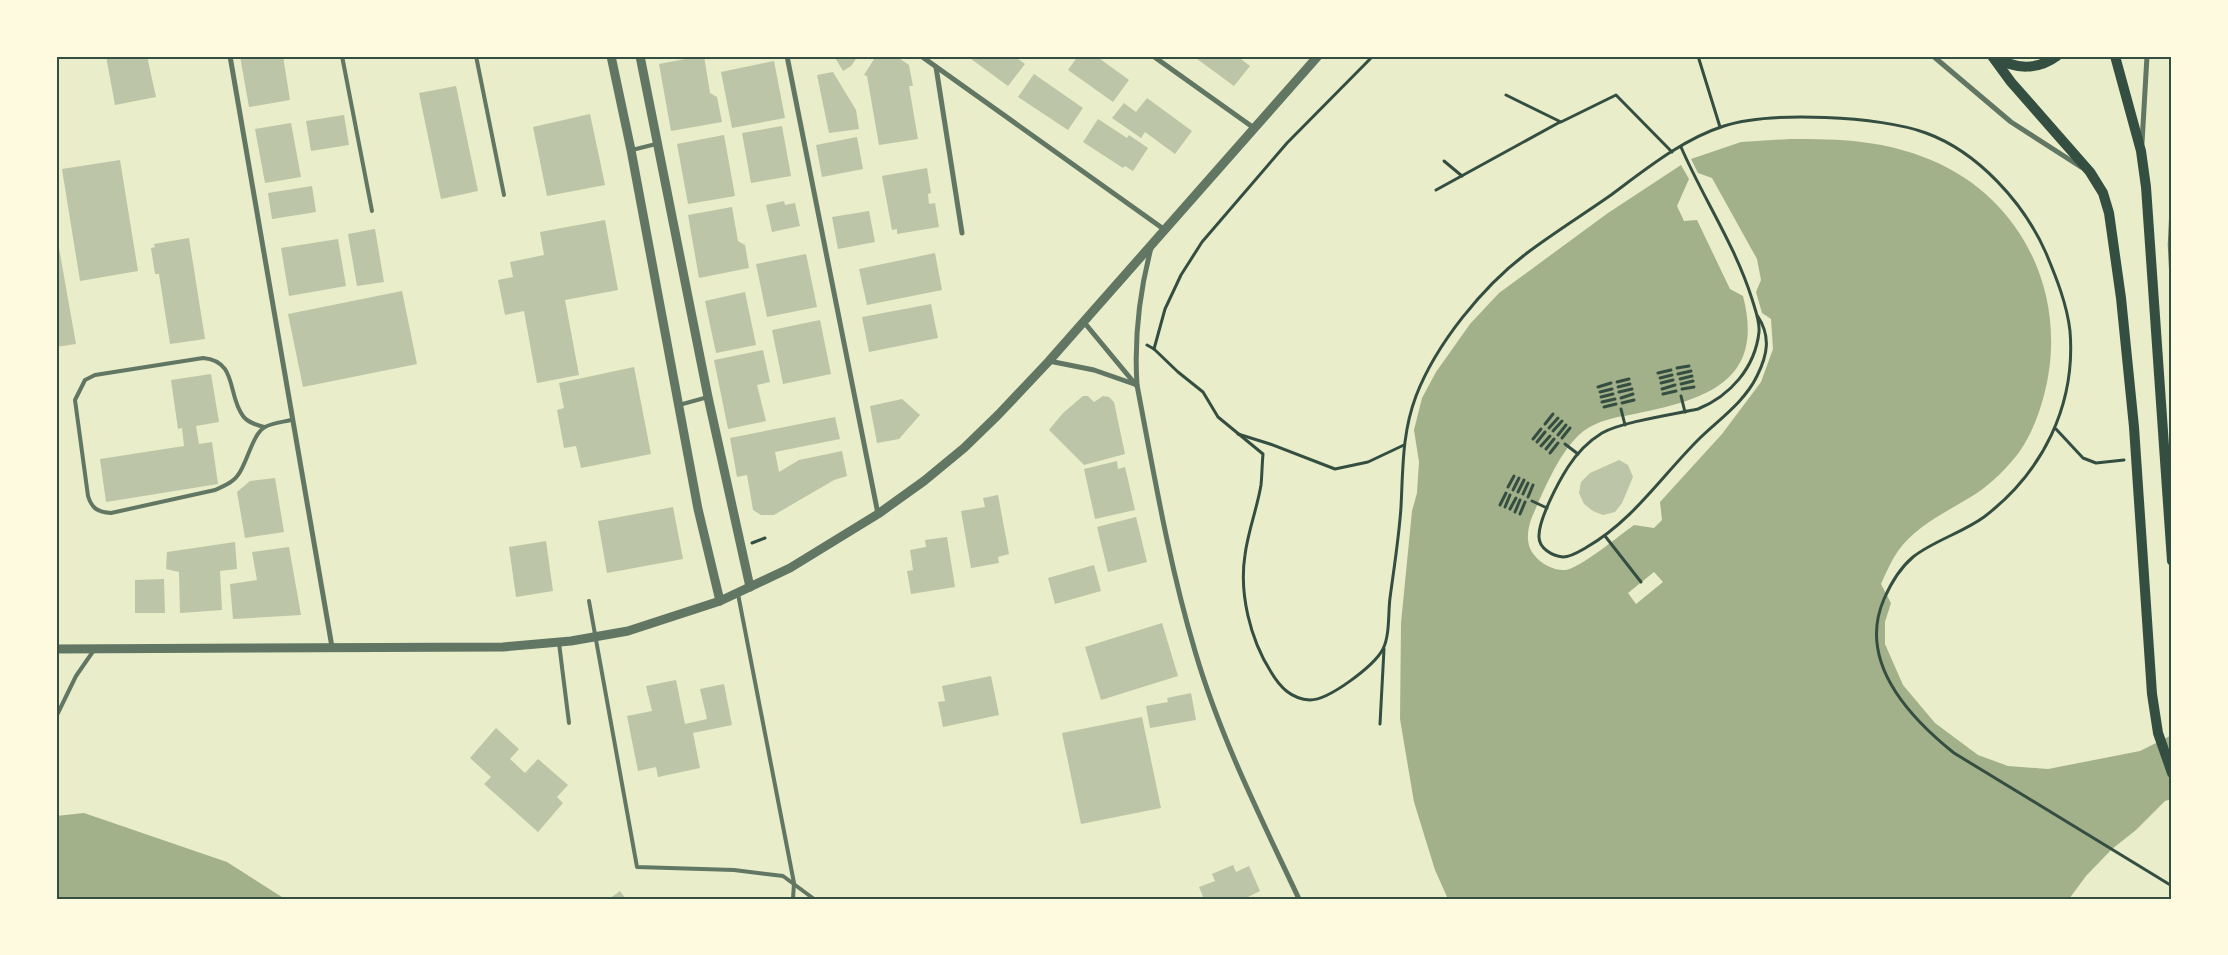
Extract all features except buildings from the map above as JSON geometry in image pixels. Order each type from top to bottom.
[{"type":"main road","points":[[1994,56],[2011,82],[2090,172],[2102,193],[2109,213],[2120,298],[2136,459],[2152,694],[2158,733],[2172,773]]},
{"type":"main road","points":[[1994,56],[2003,62],[2022,67],[2042,65],[2057,56]]},
{"type":"main road","points":[[2115,56],[2141,151],[2168,425],[2172,561]]},
{"type":"street","points":[[230,56],[291,420],[332,647]]},
{"type":"street","points":[[611,56],[631,150],[698,509],[720,601]]},
{"type":"street","points":[[640,56],[656,144],[708,397],[750,588]]},
{"type":"street","points":[[787,56],[878,514]]},
{"type":"street","points":[[921,56],[1165,230]]},
{"type":"street","points":[[1153,56],[1254,128]]},
{"type":"street","points":[[56,649],[503,647],[558,642],[628,630],[720,601],[750,588],[828,546],[878,514],[924,481],[964,448],[1049,361],[1318,56]]},
{"type":"street","points":[[1933,56],[2011,122],[2090,172]]},
{"type":"street","points":[[2141,151],[2147,56]]},
{"type":"street","points":[[936,67],[962,233]]},
{"type":"street","points":[[2172,203],[2170,245],[2172,284]]},
{"type":"street","points":[[1152,245],[1140,295],[1136,339],[1137,385],[1170,558],[1195,653],[1233,756],[1299,899]]},
{"type":"street","points":[[1084,321],[1137,385]]},
{"type":"street","points":[[1049,361],[1094,370],[1137,385]]},
{"type":"lane","points":[[342,56],[372,211]]},
{"type":"lane","points":[[476,56],[504,195]]},
{"type":"lane","points":[[631,150],[656,144]]},
{"type":"lane","points":[[264,427],[258,433],[237,477],[230,483],[215,490],[111,513],[101,512],[91,506],[88,496],[75,400],[85,380],[95,375],[203,358],[215,359],[223,365],[244,417],[252,424],[264,427],[291,420]]},
{"type":"lane","points":[[679,405],[708,397]]},
{"type":"lane","points":[[738,593],[794,883],[793,899]]},
{"type":"lane","points":[[589,601],[637,867],[734,870],[783,876],[814,899]]},
{"type":"lane","points":[[558,642],[569,723]]},
{"type":"lane","points":[[56,717],[76,676],[94,650]]},
{"type":"path","points":[[1154,349],[1165,309],[1181,275],[1202,242],[1287,143],[1373,56]]},
{"type":"path","points":[[1698,56],[1720,127]]},
{"type":"path","points":[[1506,95],[1561,122]]},
{"type":"path","points":[[1436,190],[1561,122],[1616,95],[1672,152]]},
{"type":"path","points":[[1380,724],[1384,648],[1400,509],[1404,444],[1417,394],[1435,358],[1476,302],[1496,280],[1526,253],[1672,152],[1720,127],[1742,121],[1763,119],[1808,118],[1874,122],[1927,133],[1968,155],[2006,190],[2039,237],[2057,278],[2070,329],[2068,382],[2056,429],[2038,459],[2013,490],[1985,516],[1917,554],[1901,570],[1889,587],[1880,607],[1876,625],[1877,645],[1894,691],[1920,724],[1954,753],[2172,886]]},
{"type":"path","points":[[1681,147],[1700,187],[1715,212],[1750,292],[1757,315],[1759,331],[1751,360],[1741,378],[1728,393],[1712,404],[1625,425],[1604,432],[1587,444],[1568,467],[1547,508],[1539,537],[1542,546],[1552,555],[1564,557],[1576,553],[1605,536],[1639,506],[1701,437],[1735,406],[1747,392],[1757,377],[1767,344],[1765,327],[1757,315]]},
{"type":"path","points":[[1444,161],[1462,176]]},
{"type":"path","points":[[1136,339],[1154,349],[1203,392],[1218,417],[1263,454],[1261,487],[1244,555],[1243,592],[1263,660],[1281,688],[1304,700],[1323,699],[1349,683],[1384,648]]},
{"type":"path","points":[[1677,368],[1690,366]]},
{"type":"path","points":[[1658,373],[1671,370]]},
{"type":"path","points":[[1678,374],[1691,370]]},
{"type":"path","points":[[1660,378],[1672,375]]},
{"type":"path","points":[[1680,379],[1692,376]]},
{"type":"path","points":[[1617,382],[1629,379]]},
{"type":"path","points":[[1661,383],[1674,380]]},
{"type":"path","points":[[1681,384],[1693,381]]},
{"type":"path","points":[[1598,386],[1611,383]]},
{"type":"path","points":[[1618,387],[1630,384]]},
{"type":"path","points":[[1662,389],[1675,386]]},
{"type":"path","points":[[1682,389],[1694,387]]},
{"type":"path","points":[[1600,392],[1612,388]]},
{"type":"path","points":[[1620,392],[1632,389]]},
{"type":"path","points":[[1664,394],[1676,391]]},
{"type":"path","points":[[1601,397],[1613,394]]},
{"type":"path","points":[[1621,398],[1633,394]]},
{"type":"path","points":[[1681,396],[1685,412]]},
{"type":"path","points":[[1602,402],[1615,399]]},
{"type":"path","points":[[1622,403],[1634,400]]},
{"type":"path","points":[[1604,407],[1616,404]]},
{"type":"path","points":[[1621,409],[1625,425]]},
{"type":"path","points":[[1545,424],[1553,414]]},
{"type":"path","points":[[1549,428],[1558,418]]},
{"type":"path","points":[[1553,431],[1562,421]]},
{"type":"path","points":[[1558,435],[1566,425]]},
{"type":"path","points":[[1562,438],[1570,428]]},
{"type":"path","points":[[1533,439],[1541,429]]},
{"type":"path","points":[[2056,429],[2083,458],[2096,462],[2136,459]]},
{"type":"path","points":[[1537,442],[1545,432]]},
{"type":"path","points":[[1237,434],[1270,444],[1335,469],[1368,462],[1404,444]]},
{"type":"path","points":[[1541,446],[1550,436]]},
{"type":"path","points":[[1546,449],[1554,439]]},
{"type":"path","points":[[1550,453],[1558,443]]},
{"type":"path","points":[[1564,444],[1578,454]]},
{"type":"path","points":[[1508,488],[1514,476]]},
{"type":"path","points":[[1513,490],[1519,478]]},
{"type":"path","points":[[1518,492],[1524,480]]},
{"type":"path","points":[[1523,494],[1528,483]]},
{"type":"path","points":[[1528,497],[1533,485]]},
{"type":"path","points":[[1500,505],[1506,493]]},
{"type":"path","points":[[1505,507],[1510,495]]},
{"type":"path","points":[[1510,509],[1516,498]]},
{"type":"path","points":[[1515,512],[1520,500]]},
{"type":"path","points":[[1520,514],[1525,502]]},
{"type":"path","points":[[1532,502],[1547,508]]},
{"type":"path","points":[[1605,536],[1641,582]]},
{"type":"shaded area","points":[[1790,139],[1844,140],[1896,148],[1931,160],[1962,176],[1988,196],[2010,220],[2028,248],[2041,278],[2049,310],[2051,343],[2046,387],[2034,425],[2020,451],[2000,474],[1983,489],[1924,525],[1906,541],[1893,559],[1881,584],[1891,603],[1885,622],[1885,644],[1903,685],[1935,723],[1978,755],[2008,766],[2048,769],[2140,751],[2172,735],[2172,799],[2165,801],[2136,830],[2112,849],[2086,876],[2069,899],[1448,899],[1435,870],[1414,802],[1400,719],[1401,623],[1412,511],[1417,493],[1419,462],[1414,430],[1422,398],[1436,372],[1470,324],[1499,293],[1608,213],[1681,165],[1689,179],[1677,206],[1684,221],[1697,220],[1730,289],[1743,296],[1748,325],[1746,348],[1738,366],[1725,381],[1708,392],[1687,401],[1607,420],[1588,428],[1579,435],[1562,456],[1548,481],[1530,522],[1528,542],[1532,552],[1541,562],[1553,568],[1565,570],[1580,564],[1634,525],[1654,528],[1662,520],[1660,502],[1722,434],[1761,382],[1773,349],[1771,319],[1762,313],[1756,292],[1761,280],[1757,259],[1712,178],[1698,173],[1691,159],[1741,142]]},
{"type":"shaded area","points":[[84,813],[227,862],[285,899],[56,899],[56,816]]},
{"type":"pier","points":[[1654,572],[1663,582],[1636,604],[1628,593]]}]
